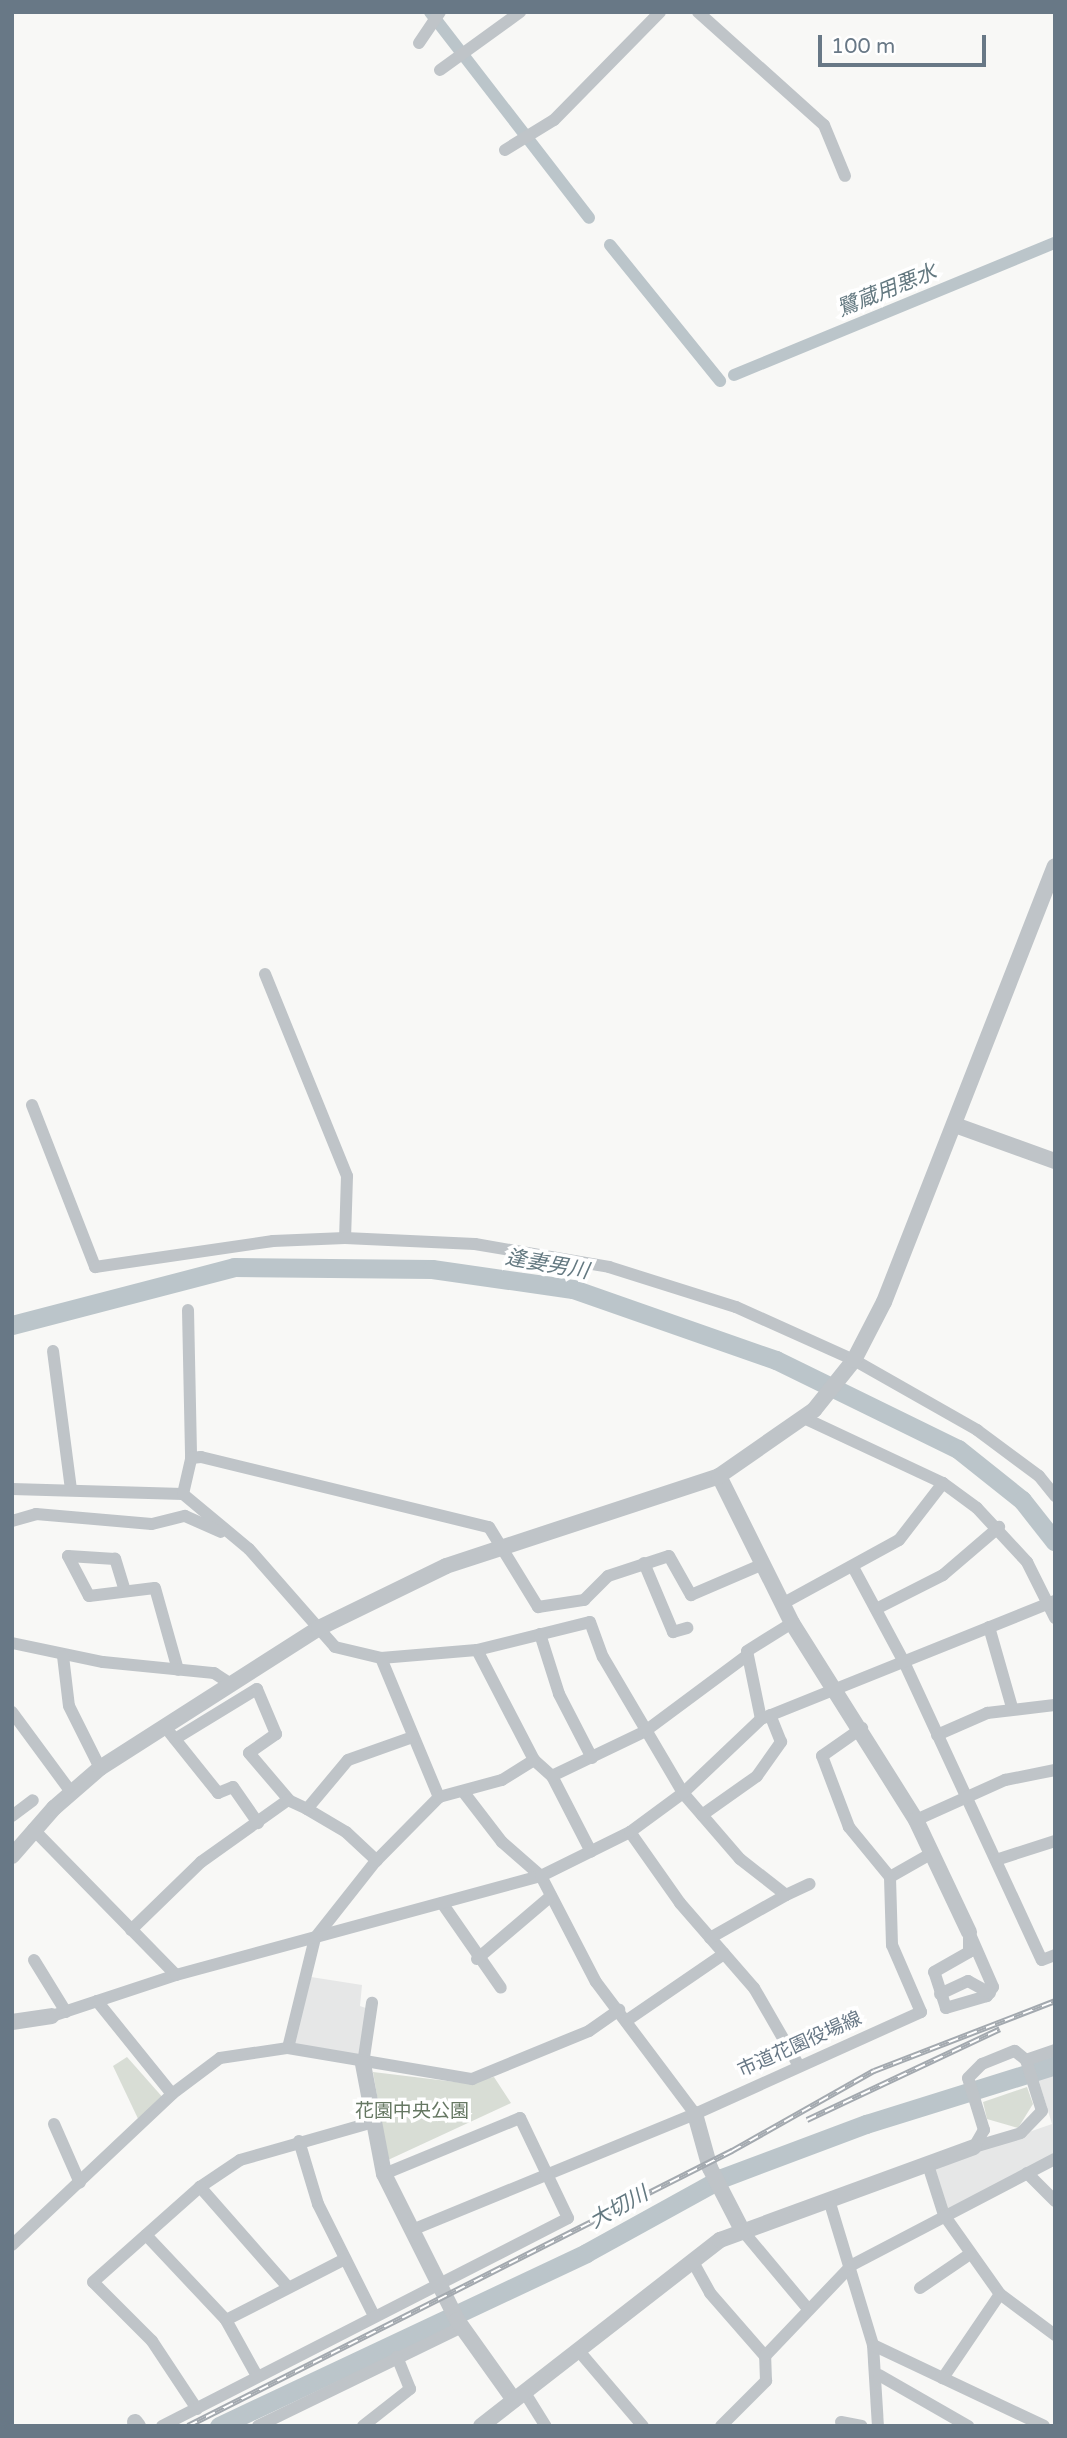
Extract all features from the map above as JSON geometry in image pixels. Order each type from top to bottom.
[{"type":"street","points":[[440,70],[520,12]]},
{"type":"street","points":[[505,150],[554,120],[660,12]]},
{"type":"street","points":[[698,12],[824,125],[845,176]]},
{"type":"street","points":[[419,43],[440,13]]},
{"type":"street","points":[[13,1854],[33,1829],[100,1768],[228,1682],[319,1628],[506,1545],[719,1476],[809,1414],[851,1365],[955,1125],[1055,866]]},
{"type":"street","points":[[265,974],[347,1176],[345,1238]]},
{"type":"street","points":[[32,1105],[95,1267],[273,1241],[345,1238],[475,1244],[609,1267],[736,1307],[851,1365],[977,1430],[1039,1476],[1055,1496]]},
{"type":"street","points":[[955,1125],[1055,1161]]},
{"type":"street","points":[[183,1494],[191,1458],[188,1310]]},
{"type":"street","points":[[53,1351],[71,1490]]},
{"type":"street","points":[[809,1414],[943,1483],[999,1527],[1052,1602],[1055,1618]]},
{"type":"street","points":[[191,1458],[457,1517],[489,1527],[506,1545],[538,1607],[584,1600],[608,1576],[672,1556],[691,1595],[761,1565]]},
{"type":"street","points":[[719,1476],[782,1604],[862,1728],[916,1819],[969,1932],[990,1993]]},
{"type":"street","points":[[782,1604],[899,1540],[943,1483]]},
{"type":"street","points":[[12,1489],[183,1494],[238,1539],[335,1647],[381,1658],[478,1650],[590,1622]]},
{"type":"street","points":[[12,1521],[36,1514],[152,1524],[185,1516],[238,1539]]},
{"type":"street","points":[[876,1609],[943,1575],[999,1527]]},
{"type":"street","points":[[125,1591],[115,1559],[68,1556],[89,1596],[155,1588],[178,1670]]},
{"type":"street","points":[[644,1563],[673,1632],[687,1628]]},
{"type":"street","points":[[853,1567],[904,1662],[1042,1960],[1055,1955]]},
{"type":"street","points":[[584,1600],[590,1622],[644,1732],[684,1793],[740,1859],[786,1895]]},
{"type":"street","points":[[13,2023],[59,2014],[177,1975],[541,1876],[630,1832],[684,1793],[765,1717],[837,1692],[1052,1602]]},
{"type":"street","points":[[552,1776],[644,1732],[793,1623]]},
{"type":"street","points":[[989,1627],[1012,1707]]},
{"type":"street","points":[[540,1634],[559,1694],[592,1758]]},
{"type":"street","points":[[12,1643],[63,1656],[214,1673],[228,1682]]},
{"type":"street","points":[[478,1650],[534,1760],[552,1776],[591,1852]]},
{"type":"street","points":[[63,1656],[69,1706],[100,1768]]},
{"type":"street","points":[[702,1815],[757,1776],[781,1742],[765,1717],[745,1657]]},
{"type":"street","points":[[381,1658],[439,1797]]},
{"type":"street","points":[[175,1740],[257,1689],[276,1734],[249,1753],[289,1800],[346,1832],[377,1861]]},
{"type":"street","points":[[937,1735],[1012,1707],[1055,1705]]},
{"type":"street","points":[[12,1712],[71,1792]]},
{"type":"street","points":[[164,1725],[218,1793],[233,1787],[258,1823]]},
{"type":"street","points":[[862,1728],[821,1756],[849,1827],[890,1877],[932,1853]]},
{"type":"street","points":[[307,1809],[348,1760],[413,1737]]},
{"type":"street","points":[[288,2048],[315,1938],[377,1861],[439,1797],[465,1794],[534,1760]]},
{"type":"street","points":[[916,1819],[1005,1780],[1055,1770]]},
{"type":"street","points":[[465,1794],[502,1842],[541,1876],[596,1982],[695,2114],[710,2168],[742,2230],[808,2309]]},
{"type":"street","points":[[14,1811],[33,1800]]},
{"type":"street","points":[[131,1930],[201,1862],[289,1800]]},
{"type":"street","points":[[33,1829],[177,1975]]},
{"type":"street","points":[[630,1832],[710,1938],[772,2013],[799,2066]]},
{"type":"street","points":[[996,1860],[1055,1840]]},
{"type":"street","name":"市道花園役場線","points":[[412,2230],[695,2114],[921,2011],[892,1945],[890,1877]]},
{"type":"street","points":[[710,1938],[810,1884]]},
{"type":"street","points":[[477,1959],[551,1896]]},
{"type":"street","points":[[442,1903],[477,1959],[501,1989]]},
{"type":"street","points":[[12,2245],[172,2094],[220,2058],[288,2048],[363,2064],[472,2079],[623,2015],[724,1954]]},
{"type":"street","points":[[975,1955],[933,1972],[940,1994],[955,2010],[990,1993]]},
{"type":"street","points":[[34,1960],[59,2014]]},
{"type":"street","points":[[940,1994],[968,1981],[990,1993]]},
{"type":"street","points":[[97,2001],[172,2094]]},
{"type":"street","points":[[372,2003],[363,2064],[370,2123],[384,2175],[457,2319],[546,2426]]},
{"type":"street","points":[[1026,2060],[1055,2050]]},
{"type":"street","points":[[481,2426],[693,2262],[742,2230],[1032,2127],[1042,2111],[1026,2060],[1014,2051],[972,2071],[968,2078],[984,2130],[974,2147]]},
{"type":"street","points":[[162,2426],[374,2316],[440,2286],[568,2218],[549,2173],[520,2118],[384,2175]]},
{"type":"street","points":[[197,2409],[152,2341],[93,2282],[200,2187],[240,2160],[299,2141],[370,2123]]},
{"type":"street","points":[[54,2124],[80,2183]]},
{"type":"street","points":[[984,2130],[1003,2138]]},
{"type":"street","points":[[299,2141],[318,2204],[374,2316]]},
{"type":"street","points":[[765,2356],[852,2265],[1055,2159]]},
{"type":"street","points":[[928,2165],[944,2215],[970,2255],[1000,2294],[1055,2335]]},
{"type":"street","points":[[1027,2173],[1055,2201]]},
{"type":"street","points":[[200,2187],[287,2287]]},
{"type":"street","points":[[829,2200],[852,2265],[873,2345],[879,2375],[878,2426]]},
{"type":"street","points":[[146,2235],[226,2320],[257,2376]]},
{"type":"street","points":[[920,2288],[970,2255]]},
{"type":"street","points":[[226,2320],[345,2259]]},
{"type":"street","points":[[693,2262],[710,2293],[765,2356],[766,2381],[721,2426]]},
{"type":"street","points":[[943,2378],[1000,2294]]},
{"type":"street","points":[[258,2426],[397,2357],[457,2319]]},
{"type":"street","points":[[873,2345],[1044,2426]]},
{"type":"street","points":[[578,2350],[643,2426]]},
{"type":"street","points":[[363,2426],[410,2389],[397,2357]]},
{"type":"street","points":[[879,2375],[968,2426]]},
{"type":"street","points":[[841,2422],[862,2426]]},
{"type":"shaded area","points":[[311,1977],[362,1985],[360,2006],[369,2009],[361,2059],[293,2045]]},
{"type":"shaded area","points":[[1055,2074],[1055,2158],[947,2213],[931,2166],[1052,2124],[1038,2078]]},
{"type":"green space","points":[[127,2057],[165,2100],[141,2125],[113,2066]]},
{"type":"green space","name":"花園中央公園","points":[[373,2072],[464,2083],[494,2077],[511,2103],[388,2160]]},
{"type":"green space","points":[[1027,2087],[1033,2104],[1018,2128],[987,2119],[983,2102]]},
{"type":"waterway","name":"鷺蔵用悪水","points":[[430,12],[589,218]]},
{"type":"waterway","name":"鷺蔵用悪水","points":[[734,375],[1055,243]]},
{"type":"waterway","name":"鷺蔵用悪水","points":[[610,245],[720,381]]},
{"type":"waterway","name":"逢妻男川","points":[[12,1325],[234,1267],[432,1269],[573,1289],[776,1360],[958,1449],[1022,1500],[1055,1542]]},
{"type":"waterway","name":"大切川","points":[[219,2426],[586,2253],[722,2178],[866,2124],[1055,2065]]},
{"type":"railway","points":[[188,2426],[732,2151],[874,2071],[1055,2001]]},
{"type":"railway","points":[[807,2120],[1000,2029]]}]
